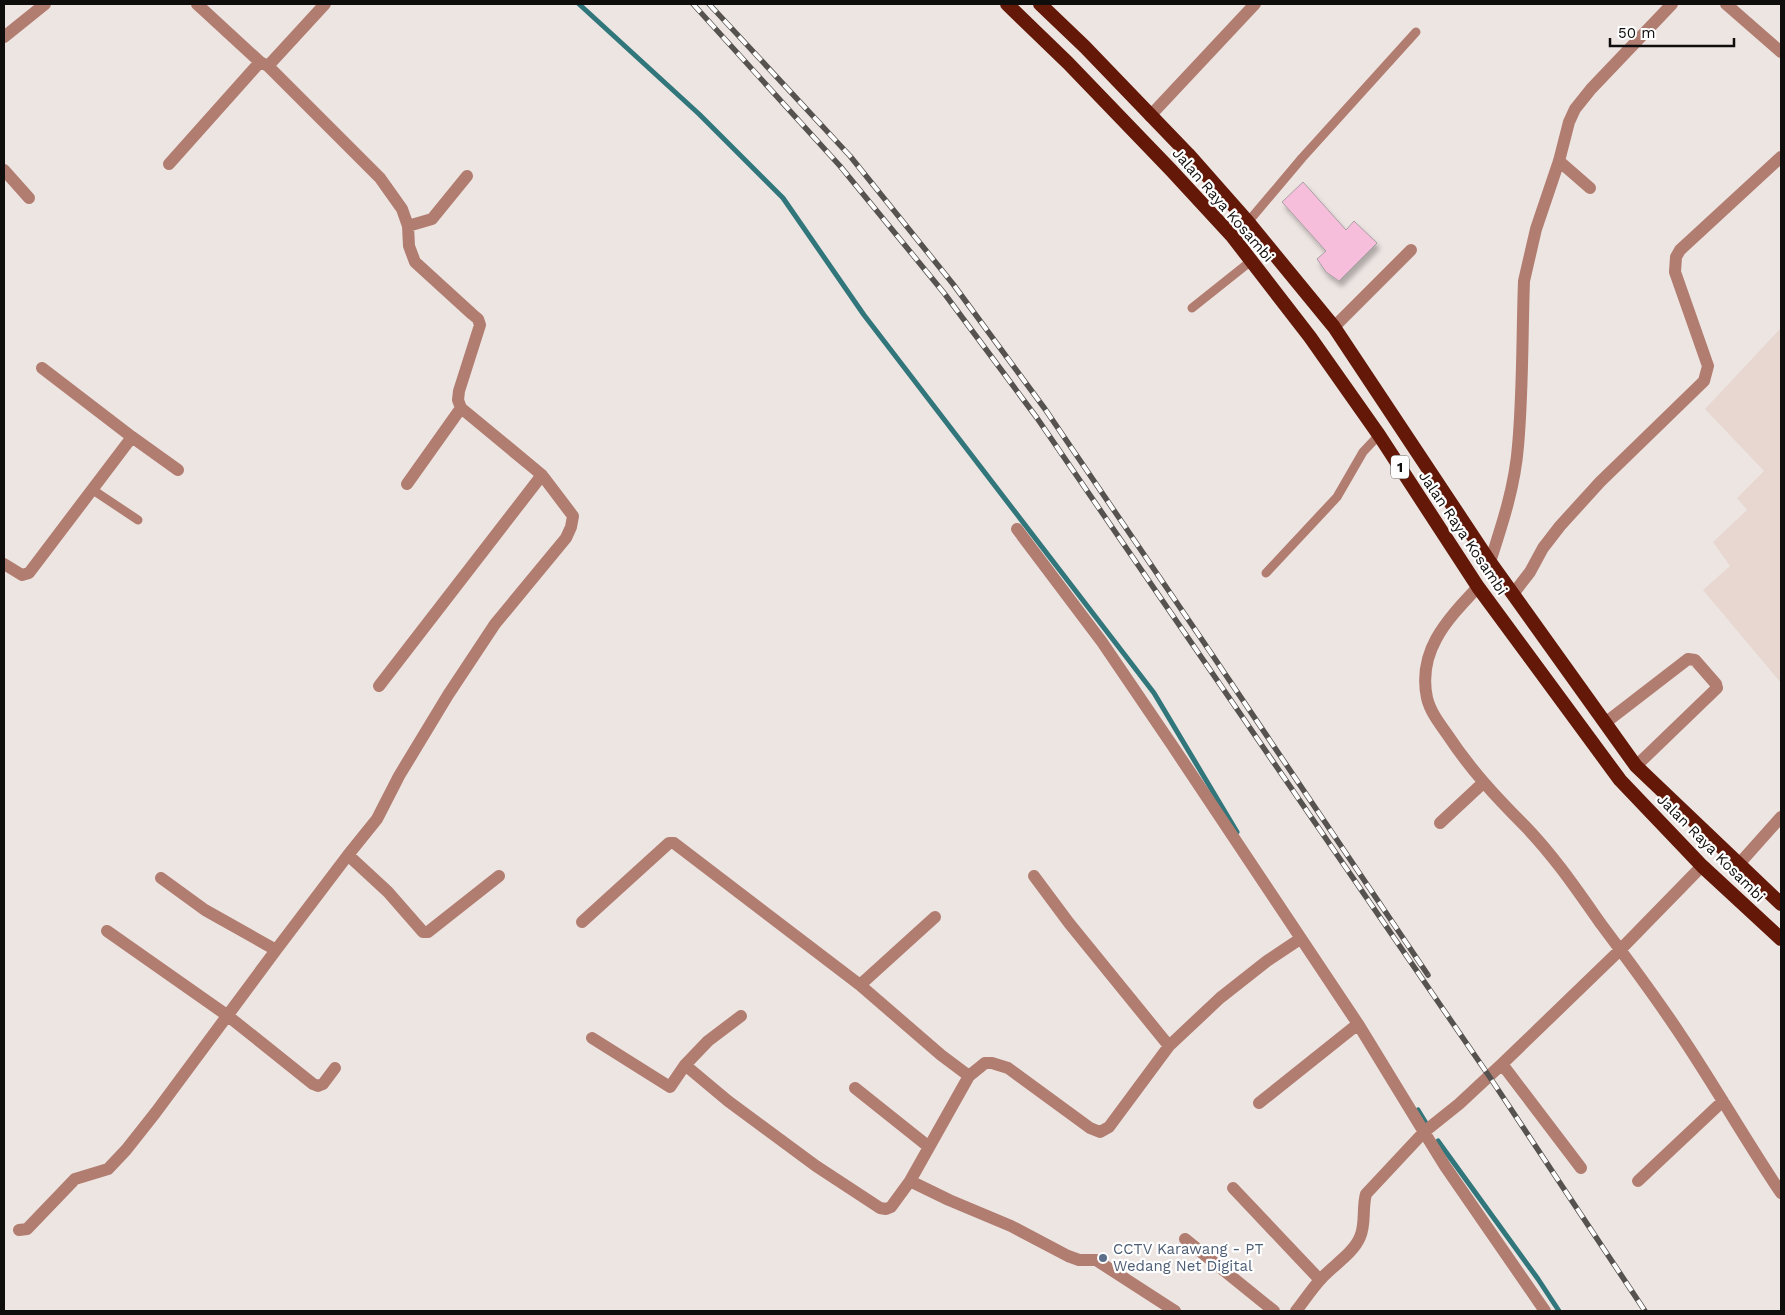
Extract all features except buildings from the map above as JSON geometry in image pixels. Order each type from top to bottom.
[{"type":"highway","name":"Jalan Raya Kosambi","points":[[1007,4],[1068,63],[1232,236],[1310,337],[1379,435],[1478,587],[1620,780],[1702,866],[1781,939]]},
{"type":"highway","name":"Jalan Raya Kosambi","points":[[1040,4],[1085,47],[1248,222],[1334,327],[1490,562],[1636,766],[1781,904]]},
{"type":"street","points":[[4,36],[45,4]]},
{"type":"street","points":[[19,1230],[27,1229],[75,1179],[108,1169],[126,1150],[156,1112],[276,950],[377,819],[399,776],[438,712],[495,624],[570,532],[573,516],[542,475],[461,408],[458,400],[459,390],[480,325],[478,319],[415,262],[409,246],[408,226],[402,209],[380,178],[264,64],[197,4]]},
{"type":"street","points":[[169,164],[264,64],[325,4]]},
{"type":"street","points":[[1150,116],[1255,4]]},
{"type":"street","points":[[1490,562],[1502,527],[1518,448],[1526,266],[1536,229],[1559,162],[1569,122],[1582,99],[1672,4]]},
{"type":"street","points":[[1726,4],[1781,52]]},
{"type":"street","points":[[1513,594],[1560,526],[1600,482],[1704,381],[1708,366],[1675,272],[1676,257],[1680,250],[1781,156]]},
{"type":"street","points":[[1559,162],[1590,188]]},
{"type":"street","points":[[4,170],[29,198]]},
{"type":"street","points":[[408,226],[432,220],[467,176]]},
{"type":"street","points":[[1334,327],[1411,250]]},
{"type":"street","points":[[42,368],[178,470]]},
{"type":"street","points":[[407,484],[461,408]]},
{"type":"street","points":[[4,564],[22,575],[29,573],[132,437]]},
{"type":"street","points":[[379,686],[542,475]]},
{"type":"street","points":[[1017,529],[1102,642],[1427,1129],[1451,1174],[1545,1311]]},
{"type":"street","points":[[1478,587],[1452,614],[1434,642],[1426,660],[1427,698],[1434,715],[1483,783],[1543,845],[1672,1021],[1781,1193]]},
{"type":"street","points":[[1605,723],[1688,659],[1695,660],[1716,684],[1717,688],[1636,766]]},
{"type":"street","points":[[1440,823],[1483,783]]},
{"type":"street","points":[[1739,864],[1781,817]]},
{"type":"street","points":[[582,922],[669,843],[674,843],[860,984],[941,1055],[969,1076]]},
{"type":"street","points":[[348,855],[388,892],[422,932],[428,932],[499,876]]},
{"type":"street","points":[[1296,1311],[1320,1280],[1360,1238],[1366,1194],[1427,1129],[1459,1104],[1502,1064],[1620,950],[1702,866]]},
{"type":"street","points":[[1034,876],[1069,923],[1169,1046]]},
{"type":"street","points":[[161,878],[205,910],[276,950]]},
{"type":"street","points":[[860,984],[935,917]]},
{"type":"street","points":[[107,931],[228,1016],[313,1084],[318,1086],[323,1084],[335,1068]]},
{"type":"street","points":[[685,1066],[728,1101],[816,1166],[880,1208],[886,1209],[891,1207],[910,1181],[969,1076],[985,1063],[999,1064],[1008,1068],[1090,1128],[1100,1132],[1109,1127],[1169,1046],[1220,998],[1266,961],[1300,938]]},
{"type":"street","points":[[592,1038],[670,1087],[685,1066],[708,1041],[741,1016]]},
{"type":"street","points":[[1259,1103],[1358,1024]]},
{"type":"street","points":[[1502,1064],[1581,1168]]},
{"type":"street","points":[[855,1088],[929,1148]]},
{"type":"street","points":[[1638,1181],[1722,1101]]},
{"type":"street","points":[[910,1181],[948,1200],[1011,1226],[1068,1256],[1079,1260],[1096,1260],[1175,1311]]},
{"type":"street","points":[[1233,1188],[1320,1280]]},
{"type":"street","points":[[1185,1239],[1274,1311]]},
{"type":"lane","points":[[1248,222],[1302,158],[1416,32]]},
{"type":"lane","points":[[1192,308],[1251,261]]},
{"type":"lane","points":[[1266,573],[1337,497],[1363,452],[1379,435]]},
{"type":"lane","points":[[93,490],[138,520]]},
{"type":"shaded area","points":[[1781,328],[1781,683],[1703,590],[1730,566],[1713,542],[1747,510],[1737,498],[1764,471],[1705,409]]},
{"type":"waterway","points":[[579,4],[699,114],[783,198],[864,315],[1154,693],[1237,832]]},
{"type":"waterway","points":[[1418,1110],[1429,1128]]},
{"type":"waterway","points":[[1438,1141],[1559,1311]]},
{"type":"railway","points":[[693,4],[840,166],[944,293],[1037,418],[1489,1076],[1645,1311]]},
{"type":"railway","points":[[709,4],[850,156],[953,284],[1045,409],[1428,975]]},
{"type":"place","name":"CCTV Karawang - PT Wedang Net Digital","points":[[1103,1258]]}]
